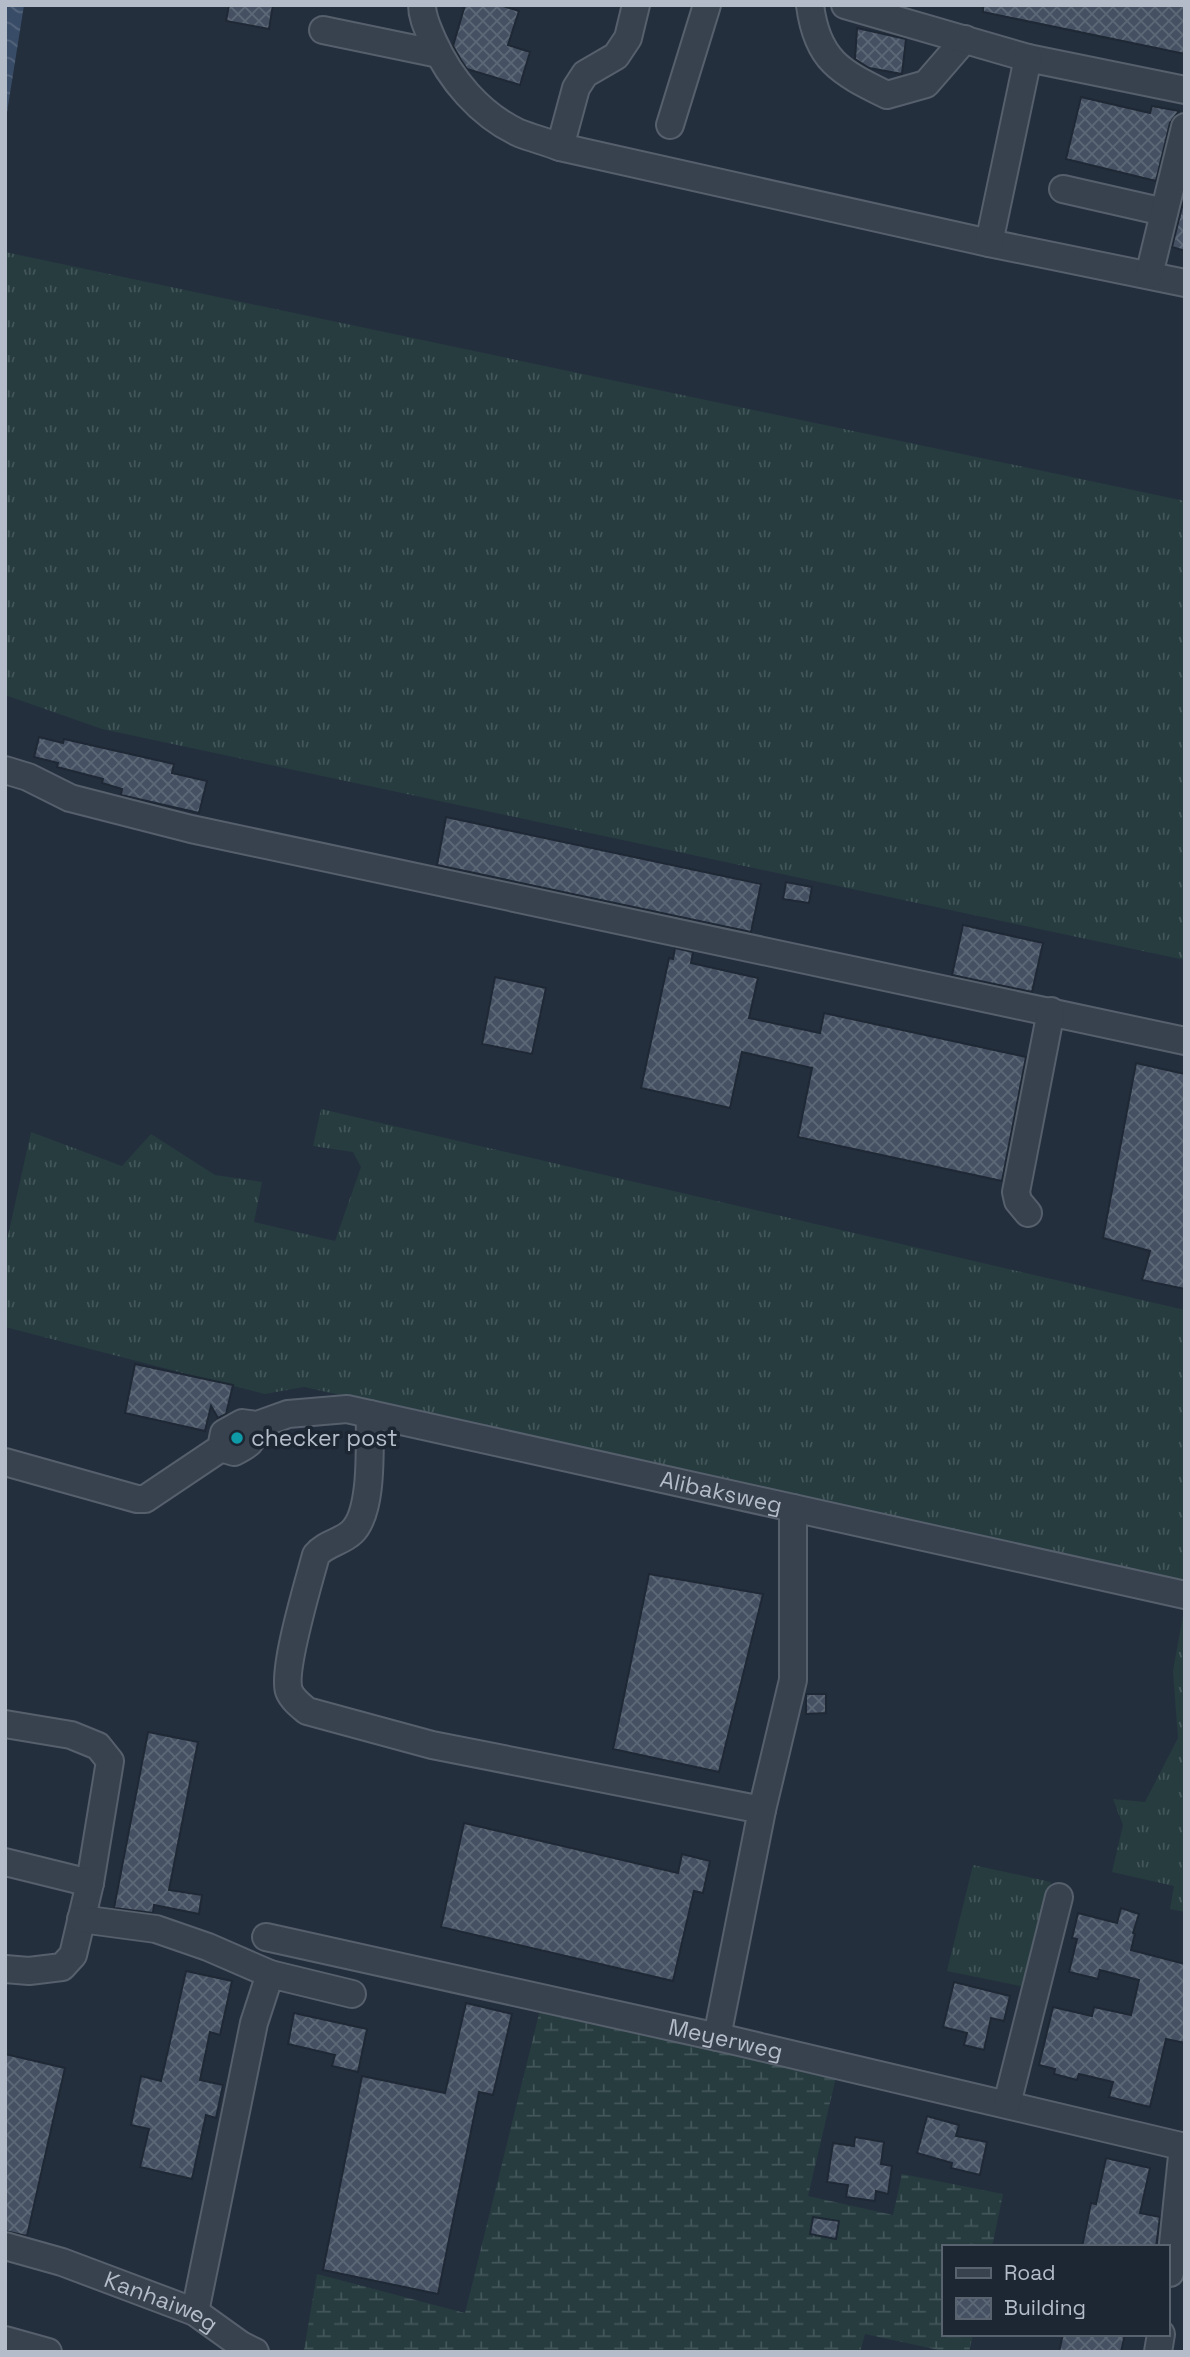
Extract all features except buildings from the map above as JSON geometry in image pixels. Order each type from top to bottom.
[{"type":"street","points":[[422,5],[422,16],[439,54],[468,97],[518,132],[560,147],[989,243],[1185,283]]},
{"type":"street","points":[[560,147],[576,88],[586,74],[616,56],[628,38],[636,5]]},
{"type":"street","points":[[670,125],[707,5]]},
{"type":"street","points":[[810,5],[821,50],[848,76],[887,95],[926,84],[965,39]]},
{"type":"street","points":[[845,5],[1028,58],[1185,90]]},
{"type":"street","points":[[323,30],[439,54]]},
{"type":"street","points":[[989,243],[1028,58]]},
{"type":"street","points":[[1149,275],[1185,127]]},
{"type":"street","points":[[1063,189],[1164,212]]},
{"type":"street","points":[[5,769],[29,777],[70,798],[191,829],[1185,1041]]},
{"type":"street","points":[[1028,1213],[1018,1201],[1016,1192],[1051,1011]]},
{"type":"street","name":"Alibaksweg","points":[[5,1462],[137,1499],[152,1495],[239,1437],[288,1413],[347,1409],[1185,1595]]},
{"type":"street","points":[[370,1414],[367,1491],[361,1519],[352,1533],[323,1547],[316,1555],[289,1666],[289,1690],[296,1703],[307,1711],[432,1745],[762,1810]]},
{"type":"street","points":[[717,2037],[762,1810],[793,1680],[793,1508]]},
{"type":"street","points":[[5,1724],[71,1735],[98,1746],[110,1761],[90,1883],[73,1955],[62,1967],[29,1971],[5,1969]]},
{"type":"street","points":[[5,1862],[90,1883]]},
{"type":"street","points":[[1007,2104],[1059,1897]]},
{"type":"street","points":[[81,1919],[156,1929],[208,1947],[270,1974],[352,1994]]},
{"type":"street","name":"Meyerweg","points":[[266,1937],[717,2037],[1184,2147]]},
{"type":"street","points":[[195,2312],[254,2023],[270,1974]]},
{"type":"street","points":[[1174,2274],[1184,2147]]},
{"type":"street","name":"Kanhaiweg","points":[[5,2246],[62,2262],[195,2312],[245,2350]]},
{"type":"street","points":[[5,2340],[48,2352]]},
{"type":"green space","points":[[5,252],[1185,501],[1185,960],[102,729],[5,695]]},
{"type":"green space","points":[[321,1109],[1185,1310],[1185,1581],[304,1387],[265,1394],[5,1327],[5,1249],[31,1132],[122,1166],[151,1134],[215,1175],[262,1182],[254,1222],[335,1241],[361,1167],[353,1152],[313,1146]]},
{"type":"green space","points":[[1185,1604],[1185,1912],[1170,1909],[1174,1886],[1112,1872],[1123,1825],[1113,1799],[1145,1802],[1178,1738],[1173,1671]]},
{"type":"green space","points":[[973,1865],[1051,1882],[1025,1987],[947,1971]]},
{"type":"green space","points":[[540,2010],[836,2077],[808,2196],[893,2215],[902,2174],[1003,2194],[992,2245],[942,2245],[942,2336],[973,2336],[969,2352],[948,2352],[865,2334],[860,2352],[304,2350],[317,2274],[465,2313]]},
{"type":"water","points":[[5,5],[24,5],[5,125]]},
{"type":"place","name":"checker post","points":[[237,1438]]}]
